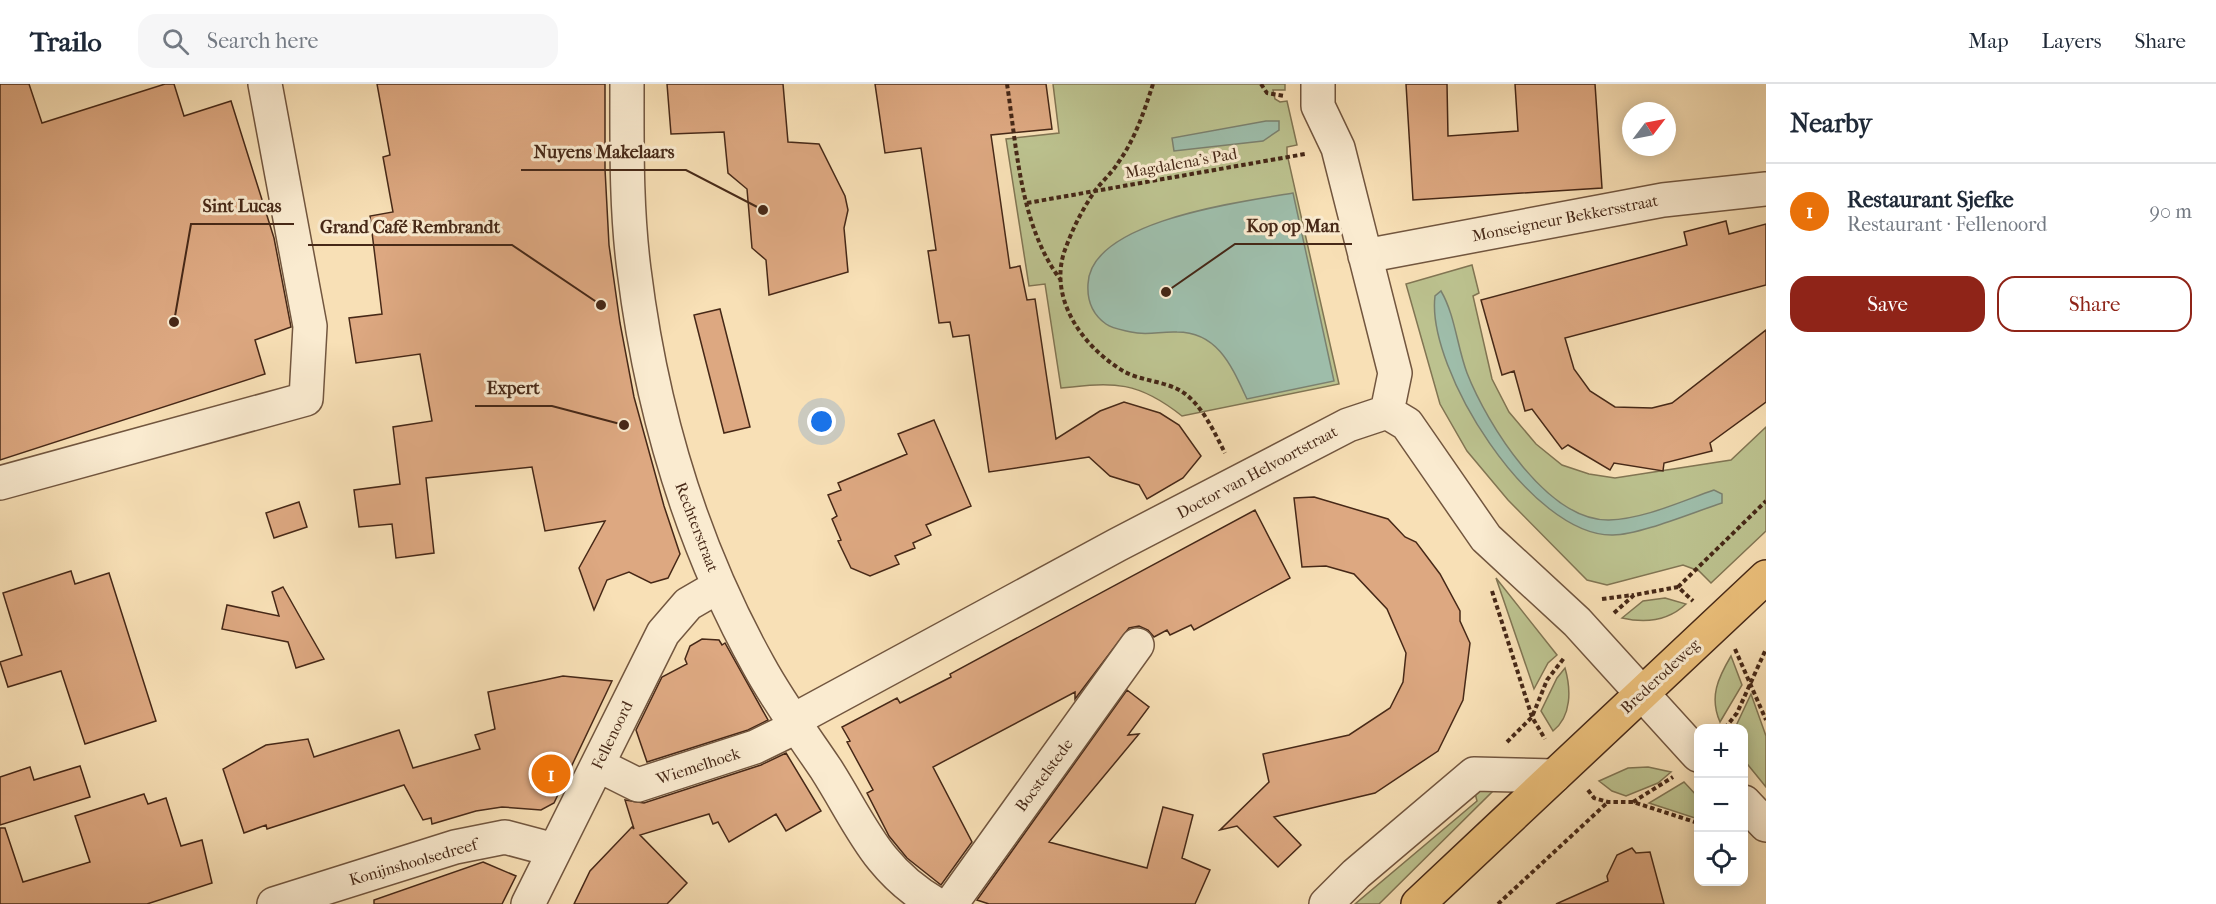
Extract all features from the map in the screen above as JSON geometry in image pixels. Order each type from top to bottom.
[{"type":"main road","name":"Brederodeweg","points":[[1418,904],[1766,577]]},
{"type":"street","points":[[0,483],[306,399],[310,327],[265,84]]},
{"type":"street","name":"Rechterstraat","points":[[627,84],[627,165],[634,269],[665,435],[689,511],[719,586],[759,667],[876,854],[916,898]]},
{"type":"street","points":[[1318,84],[1318,106],[1338,148],[1395,373],[1387,412],[1407,424],[1486,538],[1589,634],[1694,751]]},
{"type":"street","name":"Monseigneur Bekkersstraat","points":[[1365,256],[1663,200],[1766,189]]},
{"type":"street","name":"Doctor van Helvoortstraat","points":[[796,723],[864,681],[1025,594],[1348,425],[1387,412]]},
{"type":"street","name":"Fellenoord","points":[[528,904],[663,633],[688,604],[719,586]]},
{"type":"street","name":"Bocstelstede","points":[[951,904],[1137,645]]},
{"type":"street","name":"Wiemelhoek","points":[[598,765],[638,785],[755,747],[796,723]]},
{"type":"street","points":[[1326,904],[1356,874],[1474,774],[1554,776]]},
{"type":"street","points":[[1748,807],[1766,825]]},
{"type":"street","name":"Konijnshoolsedreef","points":[[274,904],[455,847],[505,837],[554,850]]},
{"type":"path","points":[[1007,84],[1028,203],[1039,246],[1061,280]]},
{"type":"path","points":[[1153,84],[1140,124],[1118,163],[1095,191],[1065,250],[1061,280],[1067,309],[1075,325],[1099,354],[1126,373],[1180,390],[1195,404],[1206,420]]},
{"type":"path","name":"Magdalena's Pad","points":[[1028,203],[1338,148]]},
{"type":"path","points":[[1492,590],[1532,717],[1547,680],[1559,663],[1589,634],[1634,595],[1678,587],[1766,501]]},
{"type":"path","points":[[1678,587],[1717,624],[1738,653],[1766,720]]},
{"type":"path","points":[[1729,724],[1737,713],[1764,650]]},
{"type":"path","points":[[1764,650],[1766,656]]},
{"type":"path","points":[[1694,759],[1676,775],[1633,802],[1694,822]]},
{"type":"path","points":[[1498,904],[1608,802]]},
{"type":"green space","points":[[1053,84],[1285,84],[1285,90],[1273,90],[1275,99],[1280,102],[1287,101],[1297,145],[1287,147],[1287,154],[1339,384],[1182,416],[1139,390],[1111,385],[1061,388],[1045,284],[1029,286],[1006,139],[1059,133]]},
{"type":"green space","points":[[1472,265],[1479,293],[1473,296],[1492,379],[1509,412],[1536,444],[1562,465],[1589,474],[1615,478],[1731,460],[1766,427],[1766,531],[1711,583],[1699,571],[1683,565],[1607,585],[1587,580],[1508,500],[1467,451],[1440,404],[1406,284]]},
{"type":"green space","points":[[1496,578],[1557,655],[1548,663],[1534,689]]},
{"type":"green space","points":[[1665,598],[1686,604],[1672,614],[1656,619],[1622,618],[1643,601]]},
{"type":"green space","points":[[1731,656],[1742,685],[1720,722],[1715,696],[1722,672]]},
{"type":"green space","points":[[1565,668],[1569,693],[1567,710],[1564,718],[1553,731],[1541,711],[1557,678]]},
{"type":"green space","points":[[1751,694],[1766,736],[1766,787],[1748,765],[1748,724],[1737,724]]},
{"type":"green space","points":[[1648,767],[1671,772],[1658,783],[1626,796],[1612,791],[1599,781],[1628,768]]},
{"type":"green space","points":[[1684,782],[1694,793],[1694,818],[1649,803]]},
{"type":"green space","points":[[1489,783],[1496,788],[1379,904],[1355,904],[1477,801],[1475,793]]},
{"type":"shaded area","points":[[1266,121],[1279,121],[1279,130],[1263,141],[1174,151],[1172,138]]},
{"type":"shaded area","points":[[1293,193],[1334,381],[1247,399],[1236,375],[1222,354],[1203,338],[1177,332],[1143,334],[1118,329],[1106,324],[1094,311],[1088,296],[1088,284],[1095,262],[1114,244],[1141,229],[1208,208]]},
{"type":"shaded area","points":[[1441,291],[1450,310],[1467,373],[1489,418],[1522,466],[1563,505],[1586,516],[1609,520],[1649,513],[1714,490],[1722,494],[1722,503],[1652,527],[1613,535],[1581,528],[1549,509],[1518,480],[1490,444],[1466,404],[1447,364],[1437,327],[1435,296]]},
{"type":"building","points":[[0,84],[29,84],[42,123],[165,84],[174,84],[184,116],[231,101],[274,238],[291,327],[255,340],[265,374],[0,460]]},
{"type":"building","points":[[377,84],[605,84],[605,169],[609,245],[620,323],[634,397],[664,506],[680,554],[668,578],[651,583],[629,572],[607,580],[594,610],[579,568],[605,521],[545,531],[532,467],[426,478],[434,553],[396,558],[392,524],[359,527],[354,490],[400,484],[393,427],[432,421],[420,354],[356,363],[349,318],[382,314],[370,216],[393,212],[383,157],[390,155]]},
{"type":"building","points":[[667,84],[783,84],[788,142],[819,144],[845,196],[848,210],[844,228],[848,272],[769,295],[766,260],[752,248],[747,189],[728,173],[724,132],[671,134]]},
{"type":"building","points":[[875,84],[1046,84],[1052,129],[991,135],[1010,268],[1020,266],[1027,300],[1035,299],[1056,439],[1100,411],[1124,402],[1160,413],[1179,425],[1201,456],[1183,478],[1147,499],[1139,485],[1110,476],[1089,457],[989,472],[969,335],[953,337],[950,322],[939,323],[928,251],[936,250],[921,148],[885,153]]},
{"type":"building","points":[[1406,84],[1447,84],[1448,136],[1518,131],[1515,84],[1595,84],[1602,188],[1413,200]]},
{"type":"building","points":[[1726,221],[1729,234],[1766,224],[1766,285],[1565,338],[1574,369],[1590,391],[1615,407],[1652,408],[1672,403],[1766,330],[1766,402],[1710,443],[1712,451],[1664,463],[1663,471],[1614,463],[1610,470],[1568,445],[1562,449],[1532,409],[1525,411],[1514,371],[1502,375],[1481,300],[1687,245],[1684,232]]},
{"type":"building","points":[[720,309],[750,427],[724,433],[694,315]]},
{"type":"building","points":[[934,420],[971,506],[926,525],[931,535],[913,543],[915,548],[895,556],[899,564],[870,576],[851,568],[838,541],[841,540],[832,519],[837,516],[828,495],[841,490],[838,483],[907,454],[898,434]]},
{"type":"building","points":[[1314,497],[1388,519],[1405,537],[1416,542],[1440,574],[1460,611],[1460,621],[1470,643],[1463,700],[1438,751],[1375,793],[1274,817],[1301,845],[1278,867],[1237,826],[1220,830],[1269,782],[1263,754],[1349,735],[1390,708],[1403,682],[1406,653],[1387,609],[1354,574],[1326,566],[1302,567],[1294,498]]},
{"type":"building","points":[[299,502],[307,527],[274,538],[266,513]]},
{"type":"building","points":[[1255,510],[1290,578],[1194,630],[1191,625],[1170,635],[1167,630],[1154,637],[1148,630],[1139,626],[1129,628],[1075,699],[1075,692],[933,767],[972,842],[941,885],[907,858],[889,836],[867,793],[873,790],[847,742],[850,741],[842,727],[897,698],[900,703],[951,677],[950,674]]},
{"type":"building","points":[[71,571],[75,584],[109,573],[156,721],[85,744],[61,671],[8,687],[0,662],[22,655],[3,593]]},
{"type":"building","points":[[283,587],[324,659],[296,668],[288,642],[222,629],[227,605],[279,616],[272,592]]},
{"type":"building","points":[[702,639],[719,640],[722,645],[725,643],[768,720],[748,730],[647,762],[636,730],[662,677],[687,664],[685,659],[690,646]]},
{"type":"building","points":[[563,676],[612,681],[554,803],[541,810],[502,807],[476,811],[432,824],[431,818],[423,820],[404,785],[267,829],[266,825],[244,833],[223,769],[266,745],[308,739],[314,757],[399,730],[413,768],[480,749],[475,735],[495,729],[488,692]]},
{"type":"building","points":[[1127,690],[1149,707],[1128,735],[1139,734],[1049,842],[1147,868],[1163,807],[1193,815],[1182,858],[1210,870],[1195,904],[989,904],[977,900]]},
{"type":"building","points":[[786,753],[821,811],[786,831],[776,814],[729,842],[718,822],[713,824],[709,814],[640,835],[687,883],[667,904],[574,904],[590,871],[632,827],[634,829],[625,800],[644,803],[761,765]]},
{"type":"building","points":[[80,766],[90,797],[0,825],[0,777],[30,767],[34,780]]},
{"type":"building","points":[[144,794],[148,804],[166,798],[181,846],[202,840],[212,883],[147,904],[0,904],[0,828],[5,828],[23,882],[90,862],[75,816]]},
{"type":"building","points":[[1632,848],[1636,853],[1650,852],[1664,904],[1556,904],[1608,881],[1607,876],[1617,855]]},
{"type":"building","points":[[483,862],[516,876],[502,904],[374,904],[374,900]]},
{"type":"place","name":"Nuyens Makelaars","points":[[763,210]]},
{"type":"place","name":"Kop op Man","points":[[1166,292]]},
{"type":"place","name":"Grand Café Rembrandt","points":[[601,305]]},
{"type":"place","name":"Sint Lucas","points":[[174,322]]},
{"type":"place","name":"Expert","points":[[624,425]]},
{"type":"place","name":"Restaurant Sjefke","points":[[551,774]]}]
